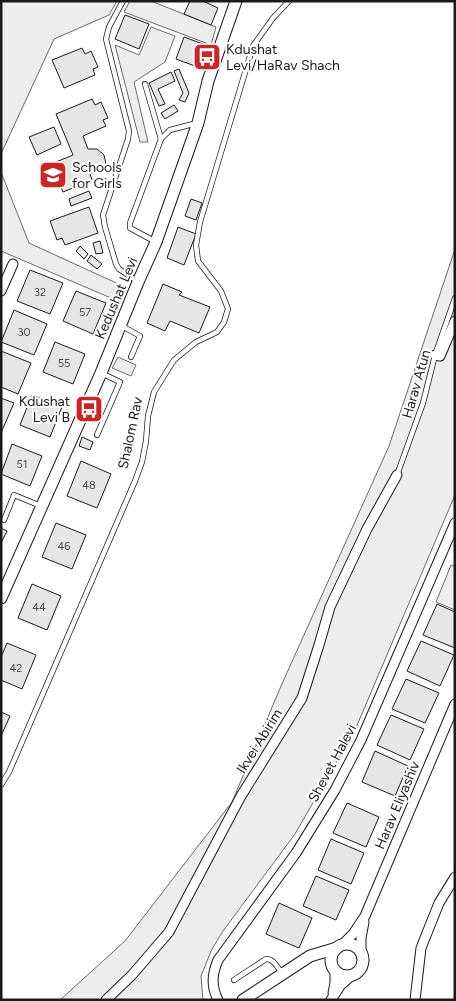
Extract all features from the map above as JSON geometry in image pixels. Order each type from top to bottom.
[{"type":"street","name":"Kedushat Levi","points":[[1,598],[101,373],[156,242],[198,123],[208,81],[236,1]]},
{"type":"street","points":[[1,291],[13,264]]},
{"type":"street","points":[[435,355],[440,356],[455,321]]},
{"type":"street","name":"Ikvei Abirim","points":[[106,1000],[132,975],[169,932],[241,796],[302,698],[330,607],[367,529],[397,474]]},
{"type":"street","name":"Shevet Halevi","points":[[218,1000],[212,979],[218,960],[296,852],[336,790],[361,740],[455,523]]},
{"type":"street","name":"Harav Eliyashiv","points":[[365,916],[455,704]]},
{"type":"street","points":[[415,1000],[421,948],[439,903],[455,877]]},
{"type":"street","points":[[331,1000],[335,983],[331,959],[339,947],[353,934],[365,916]]},
{"type":"street","points":[[331,1000],[340,986],[362,964],[361,938],[365,916]]},
{"type":"street","points":[[243,1000],[310,956],[346,944],[355,947],[361,954]]},
{"type":"street","points":[[300,963],[312,961],[334,969],[343,975],[352,975]]},
{"type":"lane","points":[[123,1],[109,27],[106,39],[129,131],[128,140],[104,215],[105,227],[116,264],[119,269],[138,282]]},
{"type":"lane","name":"Shalom Rav","points":[[1,784],[9,772],[135,481],[142,462],[148,416],[154,392],[174,360],[196,342],[217,332],[224,322],[228,309],[221,291],[198,261],[196,245],[200,222],[253,46],[272,18],[289,1]]},
{"type":"lane","points":[[145,84],[161,139]]},
{"type":"lane","points":[[156,242],[130,228],[130,223],[161,139],[170,130],[198,123]]},
{"type":"lane","name":"Harav Atun","points":[[397,474],[423,403],[435,355],[455,298]]},
{"type":"lane","points":[[121,326],[140,336],[132,357]]},
{"type":"lane","points":[[97,435],[120,382],[101,373]]},
{"type":"lane","points":[[4,520],[14,495],[41,506]]},
{"type":"lane","points":[[234,980],[266,959],[274,962],[282,974]]},
{"type":"shaded area","points":[[1,1],[117,1],[109,15],[54,39],[1,154]]},
{"type":"shaded area","points":[[130,1],[151,1],[216,27],[211,45],[124,12]]},
{"type":"shaded area","points":[[151,27],[175,36],[165,62],[134,82],[148,142],[140,142],[115,45],[139,55]]},
{"type":"shaded area","points":[[1,172],[29,243],[125,287],[118,301],[1,251]]},
{"type":"shaded area","points":[[455,249],[455,495],[355,730],[295,834],[223,931],[212,949],[201,976],[203,1000],[60,1000],[125,941],[232,802],[281,686],[389,446]]},
{"type":"shaded area","points":[[118,357],[136,365],[131,376],[112,368]]},
{"type":"shaded area","points":[[451,565],[455,567],[455,610],[436,602]]},
{"type":"building","points":[[190,1],[203,1],[218,8],[211,25],[184,14]]},
{"type":"building","points":[[125,15],[149,24],[139,49],[115,39]]},
{"type":"building","points":[[184,37],[203,44],[195,66],[176,59]]},
{"type":"building","points":[[82,48],[85,54],[91,51],[98,67],[93,69],[95,75],[64,88],[52,60]]},
{"type":"building","points":[[179,69],[189,93],[185,102],[179,100],[183,93],[174,71]]},
{"type":"building","points":[[171,72],[175,81],[158,89],[165,104],[159,106],[149,83]]},
{"type":"building","points":[[92,99],[95,105],[101,102],[108,118],[103,120],[106,126],[83,136],[88,149],[97,149],[104,155],[106,164],[100,170],[90,174],[92,180],[63,192],[51,164],[73,155],[56,114]]},
{"type":"building","points":[[174,105],[178,111],[165,119],[161,113]]},
{"type":"building","points":[[54,127],[61,144],[37,155],[29,137]]},
{"type":"building","points":[[89,191],[92,198],[71,206],[69,199]]},
{"type":"building","points":[[191,199],[202,203],[196,220],[185,216]]},
{"type":"building","points":[[89,207],[98,233],[65,245],[62,238],[57,240],[50,221]]},
{"type":"building","points":[[178,227],[196,234],[184,265],[167,258]]},
{"type":"building","points":[[100,241],[103,253],[96,254],[93,243]]},
{"type":"building","points":[[80,246],[88,254],[84,259],[76,251]]},
{"type":"building","points":[[91,255],[102,264],[97,269],[87,261]]},
{"type":"building","points":[[30,270],[63,283],[50,314],[17,301]]},
{"type":"building","points":[[163,284],[182,292],[179,295],[210,307],[199,333],[170,321],[165,331],[147,323]]},
{"type":"building","points":[[76,291],[106,303],[93,334],[63,321]]},
{"type":"building","points":[[14,310],[47,324],[34,355],[1,342]]},
{"type":"building","points":[[55,342],[85,354],[73,384],[43,372]]},
{"type":"building","points":[[1,351],[31,363],[18,394],[1,387]]},
{"type":"building","points":[[32,395],[62,407],[50,437],[20,425]]},
{"type":"building","points":[[1,398],[14,403],[1,433]]},
{"type":"building","points":[[82,437],[93,442],[90,450],[79,446]]},
{"type":"building","points":[[12,444],[42,456],[30,486],[1,474]]},
{"type":"building","points":[[81,461],[111,474],[97,508],[67,496]]},
{"type":"building","points":[[56,523],[86,535],[72,569],[42,557]]},
{"type":"building","points":[[1,528],[7,531],[1,543]]},
{"type":"building","points":[[32,584],[61,596],[47,630],[18,618]]},
{"type":"building","points":[[437,604],[455,612],[455,648],[423,635]]},
{"type":"building","points":[[421,641],[454,655],[440,686],[407,671]]},
{"type":"building","points":[[7,643],[36,655],[22,689],[1,680],[1,657]]},
{"type":"building","points":[[406,679],[439,693],[425,723],[392,709]]},
{"type":"building","points":[[1,712],[10,716],[1,736]]},
{"type":"building","points":[[391,715],[424,729],[410,760],[377,745]]},
{"type":"building","points":[[375,751],[408,766],[395,796],[362,782]]},
{"type":"building","points":[[347,803],[379,817],[366,847],[333,833]]},
{"type":"building","points":[[331,839],[364,853],[351,884],[318,870]]},
{"type":"building","points":[[316,876],[349,890],[336,920],[303,906]]},
{"type":"building","points":[[279,903],[312,918],[299,948],[266,934]]},
{"type":"place","name":"Kdushat Levi/HaRav Shach","points":[[207,57]]},
{"type":"place","name":"Schools for Girls","points":[[53,175]]},
{"type":"place","name":"Kdushat Levi B","points":[[89,409]]}]
